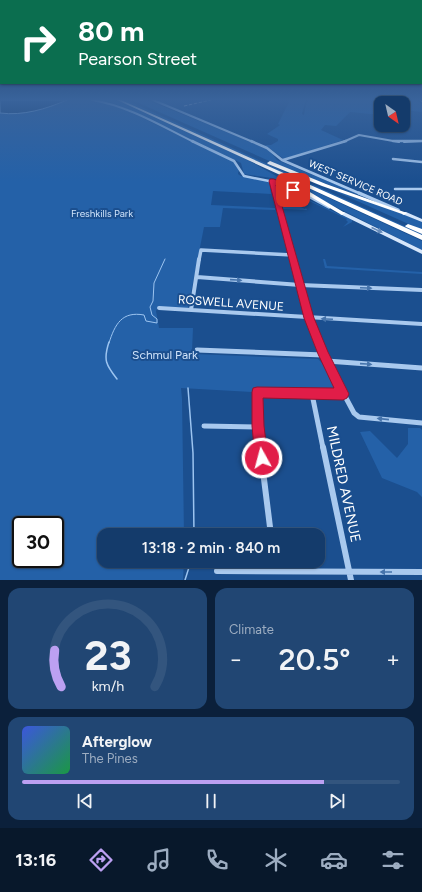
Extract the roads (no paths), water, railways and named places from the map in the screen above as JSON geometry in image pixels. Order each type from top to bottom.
[{"type":"highway","points":[[179,127],[422,238]]},
{"type":"highway","points":[[189,127],[422,232]]},
{"type":"highway","points":[[251,155],[324,185],[404,213]]},
{"type":"highway","points":[[260,164],[342,213]]},
{"type":"main road","points":[[342,213],[422,252]]},
{"type":"main road","name":"WEST SERVICE ROAD","points":[[404,213],[422,221]]},
{"type":"street","points":[[164,127],[234,161],[239,166],[240,172],[244,176],[272,181],[342,213]]},
{"type":"street","name":"WEST SERVICE ROAD","points":[[218,127],[268,148],[282,160],[404,213]]},
{"type":"street","points":[[282,160],[346,141],[359,135],[400,142],[422,141]]},
{"type":"street","points":[[393,159],[422,162]]},
{"type":"street","points":[[272,181],[309,318],[323,354],[343,394],[357,416],[422,423]]},
{"type":"street","points":[[395,189],[422,189]]},
{"type":"street","points":[[191,310],[201,250],[292,255]]},
{"type":"street","points":[[197,277],[422,290]]},
{"type":"street","name":"ROSWELL AVENUE","points":[[159,308],[422,324]]},
{"type":"street","points":[[196,350],[323,354]]},
{"type":"street","points":[[327,361],[422,368]]},
{"type":"street","points":[[269,528],[258,426],[257,392],[343,394]]},
{"type":"street","name":"MILDRED AVENUE","points":[[312,394],[351,580]]},
{"type":"street","points":[[204,426],[258,426]]},
{"type":"street","points":[[217,571],[422,572]]},
{"type":"waterway","points":[[109,343],[120,320],[125,317],[136,314],[144,315],[146,321],[157,323],[157,319],[152,315],[150,307],[153,301],[154,283],[165,259]]},
{"type":"waterway","points":[[109,342],[106,358],[110,370],[117,379]]},
{"type":"waterway","points":[[188,388],[193,453],[194,528]]},
{"type":"waterway","points":[[185,580],[189,568]]},
{"type":"park label","name":"Freshkills Park","points":[[102,213]]},
{"type":"park label","name":"Schmul Park","points":[[165,355]]}]
